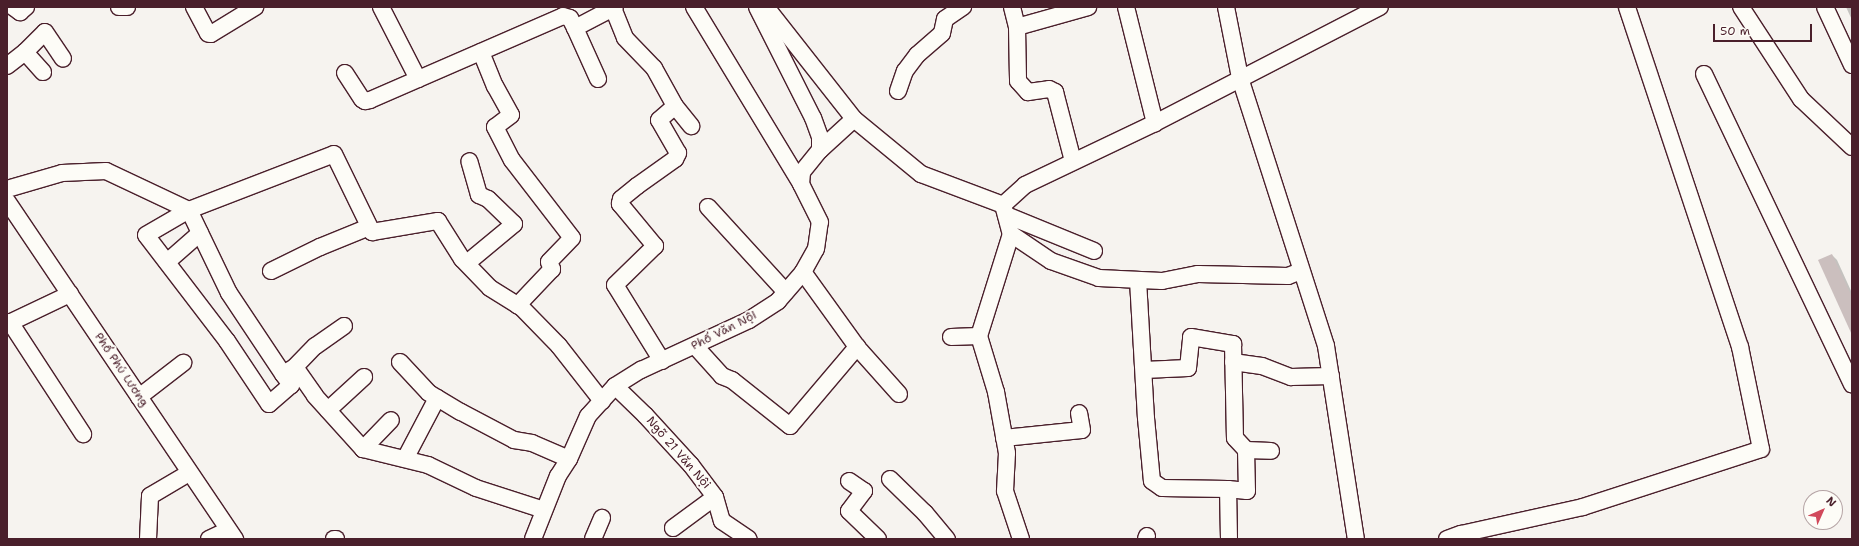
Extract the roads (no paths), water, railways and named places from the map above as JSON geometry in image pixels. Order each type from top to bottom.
[{"type":"street","points":[[13,7],[20,12],[26,7]]},
{"type":"street","points":[[119,7],[127,7]]},
{"type":"street","points":[[194,7],[208,33],[211,34],[255,7]]},
{"type":"street","points":[[381,7],[418,79]]},
{"type":"street","points":[[575,28],[614,7],[625,38],[654,68],[675,106],[691,126]]},
{"type":"street","name":"Phố Văn Nội","points":[[533,539],[558,476],[569,459],[588,416],[615,386],[641,370],[749,320],[778,301],[803,272],[816,249],[820,222],[801,184],[694,7]]},
{"type":"street","points":[[757,7],[813,118],[820,137],[820,150]]},
{"type":"street","points":[[766,7],[854,119],[921,174],[1094,251]]},
{"type":"street","points":[[898,91],[905,71],[917,55],[942,33],[945,19],[963,7]]},
{"type":"street","points":[[1012,7],[1017,27],[1018,81],[1028,92],[1049,89],[1055,92],[1073,161]]},
{"type":"street","points":[[1017,27],[1088,7]]},
{"type":"street","points":[[1126,7],[1155,123]]},
{"type":"street","points":[[1226,7],[1240,78],[1326,346],[1356,539]]},
{"type":"street","points":[[1004,210],[1025,185],[1155,123],[1380,7]]},
{"type":"street","points":[[1447,539],[1461,534],[1583,507],[1762,449],[1740,347],[1627,7]]},
{"type":"street","points":[[1741,7],[1801,99],[1852,147]]},
{"type":"street","points":[[1824,7],[1852,65]]},
{"type":"street","points":[[345,73],[365,101],[563,16],[570,18],[598,79]]},
{"type":"street","points":[[7,66],[25,52],[45,32],[63,59]]},
{"type":"street","points":[[25,52],[43,72]]},
{"type":"street","points":[[481,52],[495,86],[511,115],[495,127],[512,160],[572,238],[549,262],[552,269],[518,305]]},
{"type":"street","points":[[1704,74],[1852,384]]},
{"type":"street","points":[[662,361],[615,285],[655,246],[620,204],[621,199],[637,186],[676,159],[678,153],[659,120],[675,106]]},
{"type":"street","points":[[801,184],[802,172],[820,150],[854,119]]},
{"type":"street","points":[[289,370],[291,385],[269,404],[227,342],[146,235],[189,210],[334,154],[372,232],[438,221],[462,259],[490,288],[518,305],[559,346],[602,401]]},
{"type":"street","points":[[467,263],[514,224],[488,198],[479,195],[469,161]]},
{"type":"street","points":[[7,189],[62,173],[106,171],[189,210],[228,293],[289,370],[315,396],[363,449],[428,465],[476,488],[544,510]]},
{"type":"street","name":"Phố Phú Lương","points":[[7,201],[12,219],[70,294],[232,535]]},
{"type":"street","points":[[708,207],[786,292]]},
{"type":"street","points":[[1004,210],[1011,234],[979,336],[996,392],[1007,453],[1005,491],[1021,539]]},
{"type":"street","points":[[271,271],[320,247],[369,226]]},
{"type":"street","points":[[167,262],[200,233]]},
{"type":"street","points":[[1011,234],[1051,261],[1098,278],[1162,281],[1198,274],[1288,276],[1302,271]]},
{"type":"street","points":[[803,272],[857,347],[899,394]]},
{"type":"street","points":[[1138,280],[1144,370],[1152,481],[1162,488],[1228,489],[1247,491],[1246,450],[1235,438],[1233,344],[1191,337],[1188,368],[1144,370]]},
{"type":"street","points":[[70,294],[9,323],[83,434]]},
{"type":"street","points":[[289,370],[316,346],[344,326]]},
{"type":"street","points":[[951,337],[979,336]]},
{"type":"street","points":[[695,346],[722,376],[732,380],[790,426],[857,347]]},
{"type":"street","points":[[400,362],[429,393],[437,398],[514,440],[532,443],[569,459]]},
{"type":"street","points":[[1233,362],[1262,366],[1291,377],[1331,376]]},
{"type":"street","points":[[139,397],[183,363]]},
{"type":"street","points":[[328,410],[364,377]]},
{"type":"street","name":"Ngõ 21 Văn Nội","points":[[615,386],[645,415],[691,465],[715,497],[722,521],[749,539]]},
{"type":"street","points":[[405,459],[437,398]]},
{"type":"street","points":[[1004,438],[1082,430],[1079,413]]},
{"type":"street","points":[[363,449],[391,420]]},
{"type":"street","points":[[1246,450],[1271,452]]},
{"type":"street","points":[[148,539],[150,496],[189,472]]},
{"type":"street","points":[[890,479],[925,513],[947,539]]},
{"type":"street","points":[[849,481],[864,492],[849,510],[878,539]]},
{"type":"street","points":[[1228,489],[1229,539]]},
{"type":"street","points":[[673,528],[715,497]]},
{"type":"street","points":[[593,539],[602,518]]},
{"type":"street","points":[[209,539],[232,535]]}]
